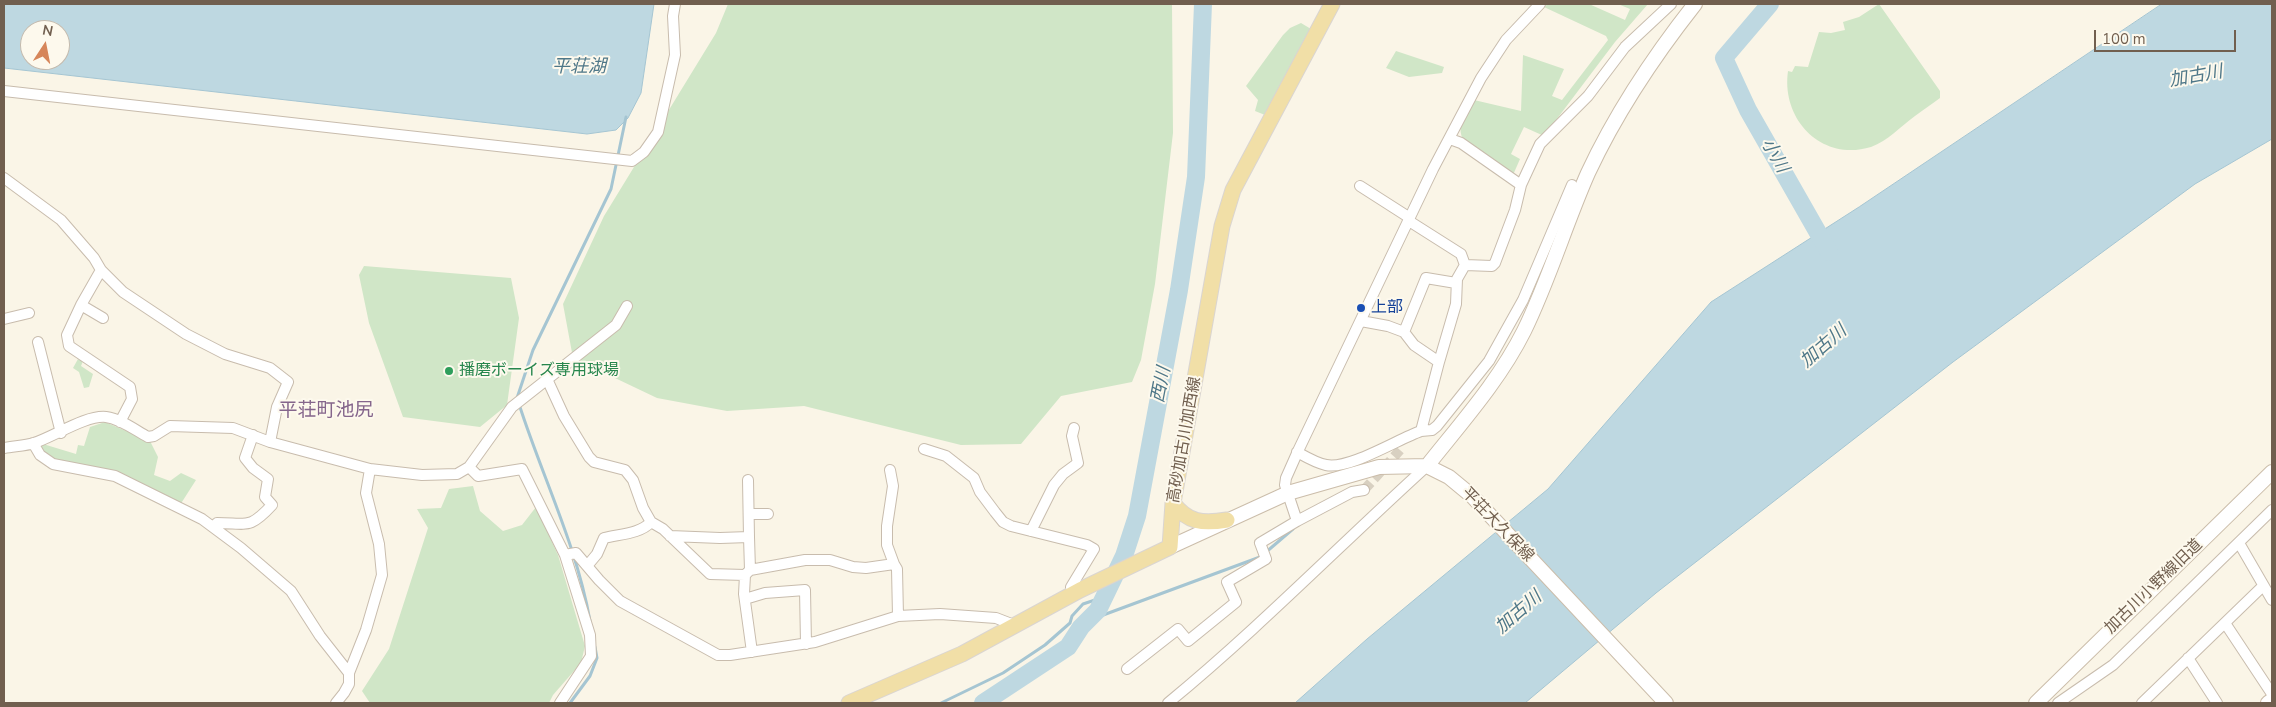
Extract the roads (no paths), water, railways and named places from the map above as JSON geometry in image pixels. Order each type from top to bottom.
[{"type":"main road","name":"高砂加古川加西線","points":[[1170,547],[1173,503],[1222,226],[1233,190],[1332,4]]},
{"type":"main road","points":[[1173,503],[1179,511],[1193,521],[1212,522],[1227,520]]},
{"type":"main road","points":[[849,703],[962,654],[1077,591],[1170,547]]},
{"type":"street","points":[[4,91],[622,161],[632,160],[644,152],[658,132],[675,55],[673,16],[675,4]]},
{"type":"street","points":[[1297,521],[1285,485],[1297,452],[1409,219],[1481,78],[1506,40],[1540,4]]},
{"type":"street","points":[[1464,265],[1492,266],[1495,263],[1515,210],[1520,185],[1540,144],[1588,96],[1625,47],[1671,4]]},
{"type":"street","points":[[1168,703],[1227,654],[1346,540],[1430,468],[1508,360],[1524,331],[1603,143],[1623,108],[1673,31],[1695,4]]},
{"type":"street","points":[[1450,139],[1461,144],[1520,185]]},
{"type":"street","points":[[4,178],[61,220],[94,258],[101,270],[124,292],[186,334],[225,354],[270,368],[288,382],[277,407],[270,442]]},
{"type":"street","points":[[1360,186],[1461,254],[1464,265],[1456,283],[1456,304],[1417,433],[1400,450]]},
{"type":"street","points":[[1297,452],[1328,466],[1339,465],[1353,461],[1417,433],[1432,430],[1437,426],[1488,361],[1523,300],[1572,186]]},
{"type":"street","points":[[101,270],[67,335],[69,346],[130,387],[132,399],[120,422]]},
{"type":"street","points":[[1404,332],[1426,278],[1456,283]]},
{"type":"street","points":[[81,305],[103,318]]},
{"type":"street","points":[[4,448],[33,443],[60,433],[92,417],[106,417],[120,422],[148,437],[154,436],[170,426],[233,428],[270,442],[370,469],[430,474],[456,474],[469,467],[512,406],[616,325],[627,306]]},
{"type":"street","points":[[4,319],[29,313]]},
{"type":"street","points":[[1361,321],[1388,326],[1404,332],[1414,345],[1439,362]]},
{"type":"street","points":[[38,342],[60,433]]},
{"type":"street","points":[[547,379],[564,416],[589,457],[594,462],[625,470],[633,480],[643,508],[651,522],[657,524],[710,574],[748,572],[805,560],[830,560],[852,567],[866,568],[894,564]]},
{"type":"street","points":[[1031,532],[1054,485],[1063,474],[1078,463],[1072,436],[1074,428]]},
{"type":"street","points":[[213,527],[217,523],[247,525],[254,523],[272,505],[265,497],[268,479],[253,468],[245,458],[253,435]]},
{"type":"street","points":[[33,443],[40,455],[54,464],[115,476],[202,519],[213,527],[290,591],[320,636],[349,674]]},
{"type":"street","points":[[924,448],[946,456],[974,478],[980,492],[1003,522],[1031,532],[1087,545],[1094,549],[1071,587],[1077,591]]},
{"type":"street","points":[[469,467],[478,476],[522,469],[565,555],[586,623],[590,656],[560,703]]},
{"type":"street","points":[[1170,547],[1288,493],[1379,467],[1430,468]]},
{"type":"street","name":"平荘大久保線","points":[[1430,468],[1449,477],[1472,496],[1666,703]]},
{"type":"street","points":[[336,703],[344,694],[349,684],[349,674],[366,630],[382,575],[379,544],[366,493],[370,469]]},
{"type":"street","points":[[890,470],[892,486],[887,526],[887,545],[897,569],[898,616]]},
{"type":"street","name":"加古川小野線旧道","points":[[2036,703],[2272,472]]},
{"type":"street","points":[[748,480],[750,514],[745,600],[752,652]]},
{"type":"street","points":[[1127,669],[1178,629],[1188,641],[1236,602],[1228,582],[1266,559],[1260,543],[1352,492],[1364,490]]},
{"type":"street","points":[[2058,703],[2114,665],[2272,510]]},
{"type":"street","points":[[750,514],[768,514]]},
{"type":"street","points":[[587,566],[597,554],[604,538],[629,533],[647,526],[651,522]]},
{"type":"street","points":[[670,536],[749,537]]},
{"type":"street","points":[[2239,543],[2272,600]]},
{"type":"street","points":[[565,555],[576,552],[620,601],[718,655],[730,656],[806,644],[898,616],[940,614],[996,618],[1014,625]]},
{"type":"street","points":[[2142,703],[2263,586]]},
{"type":"street","points":[[745,600],[765,594],[805,590],[806,644]]},
{"type":"street","points":[[2225,623],[2272,694]]},
{"type":"street","points":[[2188,658],[2217,703]]},
{"type":"street","points":[[2268,703],[2272,700]]},
{"type":"water","name":"平荘湖","points":[[4,4],[654,4],[641,93],[628,118],[616,130],[587,134],[22,70],[70,70],[70,20],[20,20],[20,70],[4,68]]},
{"type":"water","name":"加古川","points":[[2162,4],[2272,4],[2272,139],[2195,184],[1953,362],[1656,593],[1525,703],[1295,703],[1367,639],[1548,489],[1711,302],[1859,207]]},
{"type":"waterway","name":"西川","points":[[983,703],[1068,647],[1081,627],[1098,610],[1124,556],[1137,516],[1179,290],[1196,177],[1203,4]]},
{"type":"waterway","name":"小川","points":[[1770,4],[1724,58],[1748,110],[1829,252]]},
{"type":"waterway","points":[[517,398],[533,350],[611,189],[626,117]]},
{"type":"waterway","points":[[519,404],[568,538],[577,566],[590,621]]},
{"type":"waterway","points":[[1265,553],[1293,529]]},
{"type":"waterway","points":[[1087,621],[1260,557]]},
{"type":"waterway","points":[[941,703],[1003,673],[1045,645],[1070,623],[1072,616],[1083,604],[1104,597]]},
{"type":"waterway","points":[[570,703],[590,676],[597,658],[595,647]]},
{"type":"tunnel","points":[[1364,490],[1400,450]]},
{"type":"place","name":"上部","points":[[1361,308]]},
{"type":"place","name":"播磨ボーイズ専用球場","points":[[449,371]]},
{"type":"district","name":"平荘町池尻","points":[[326,411]]}]
